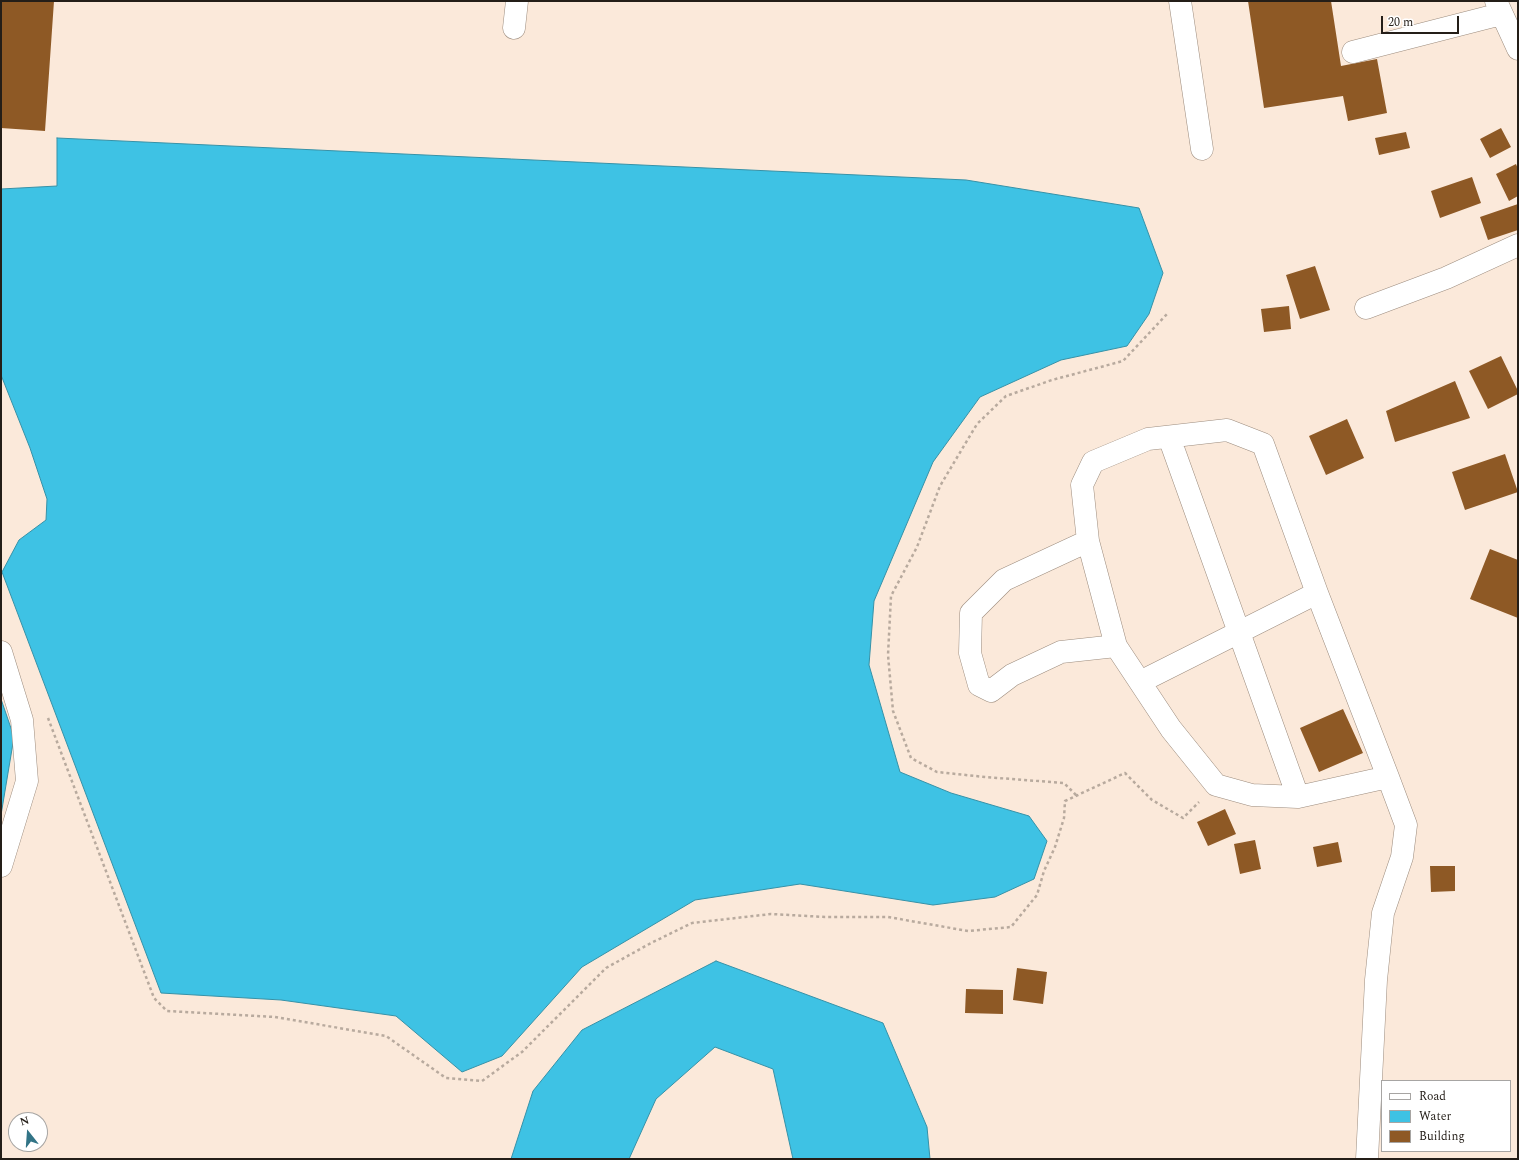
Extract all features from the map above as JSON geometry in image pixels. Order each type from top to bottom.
[{"type":"street","points":[[514,28],[517,1]]},
{"type":"street","points":[[1180,1],[1202,149]]},
{"type":"street","points":[[1353,52],[1498,7],[1518,49]]},
{"type":"street","points":[[1366,308],[1446,278],[1518,245]]},
{"type":"street","points":[[1367,1159],[1376,980],[1383,914],[1402,857],[1406,825],[1388,777],[1317,593],[1263,444],[1227,430],[1170,436],[1148,439],[1093,462],[1082,484],[1088,541],[1116,646],[1171,729],[1216,785],[1252,795],[1298,797],[1388,777]]},
{"type":"street","points":[[1170,436],[1298,797]]},
{"type":"street","points":[[1088,541],[1004,580],[971,613],[970,653],[979,685],[991,691],[1012,675],[1061,652],[1116,646]]},
{"type":"street","points":[[1140,682],[1317,593]]},
{"type":"street","points":[[1,652],[22,720],[27,781],[1,866]]},
{"type":"path","points":[[47,714],[154,998],[167,1011],[275,1017],[386,1036],[446,1078],[482,1081],[522,1052],[606,968],[651,943],[692,923],[772,914],[825,917],[888,917],[968,931],[1012,927],[1037,895],[1044,871],[1055,847],[1064,818],[1065,800],[1125,773],[1152,800],[1183,818],[1216,785]]},
{"type":"water","points":[[57,138],[966,180],[1139,208],[1163,273],[1149,314],[1127,346],[1061,360],[980,397],[933,462],[874,601],[869,665],[900,772],[951,793],[1029,816],[1047,841],[1034,879],[995,897],[933,905],[800,884],[695,900],[582,967],[502,1056],[462,1072],[396,1016],[281,1000],[161,993],[2,572],[19,540],[46,520],[47,499],[30,448],[1,375],[1,189],[57,186]]},
{"type":"water","points":[[1,699],[14,737],[1,815]]},
{"type":"water","points":[[716,961],[883,1023],[927,1127],[930,1159],[793,1159],[773,1069],[715,1047],[656,1099],[629,1159],[511,1159],[533,1091],[582,1030]]},
{"type":"building","points":[[1,1],[54,1],[45,131],[1,128]]},
{"type":"building","points":[[1248,1],[1331,1],[1341,66],[1377,59],[1387,113],[1348,121],[1343,96],[1264,108]]},
{"type":"building","points":[[1501,128],[1511,147],[1490,158],[1480,139]]},
{"type":"building","points":[[1406,132],[1410,148],[1379,155],[1375,138]]},
{"type":"building","points":[[1516,164],[1518,169],[1518,196],[1509,201],[1496,174]]},
{"type":"building","points":[[1472,177],[1481,203],[1440,218],[1431,191]]},
{"type":"building","points":[[1518,204],[1518,230],[1488,240],[1480,217]]},
{"type":"building","points":[[1315,266],[1330,310],[1300,319],[1286,275]]},
{"type":"building","points":[[1289,306],[1291,329],[1264,332],[1261,309]]},
{"type":"building","points":[[1501,356],[1518,391],[1518,394],[1488,409],[1469,371]]},
{"type":"building","points":[[1455,381],[1470,418],[1395,442],[1386,411]]},
{"type":"building","points":[[1347,419],[1364,458],[1326,475],[1309,436]]},
{"type":"building","points":[[1505,454],[1518,492],[1465,510],[1452,472]]},
{"type":"building","points":[[1490,549],[1518,560],[1518,618],[1470,599]]},
{"type":"building","points":[[1343,709],[1363,753],[1319,772],[1300,728]]},
{"type":"building","points":[[1225,809],[1236,834],[1208,846],[1197,822]]},
{"type":"building","points":[[1255,840],[1261,869],[1240,874],[1234,844]]},
{"type":"building","points":[[1338,842],[1342,862],[1317,867],[1313,847]]},
{"type":"building","points":[[1430,866],[1455,866],[1455,891],[1431,892]]},
{"type":"building","points":[[1017,968],[1047,972],[1043,1004],[1013,1000]]},
{"type":"building","points":[[966,989],[1003,990],[1003,1014],[965,1013]]}]
